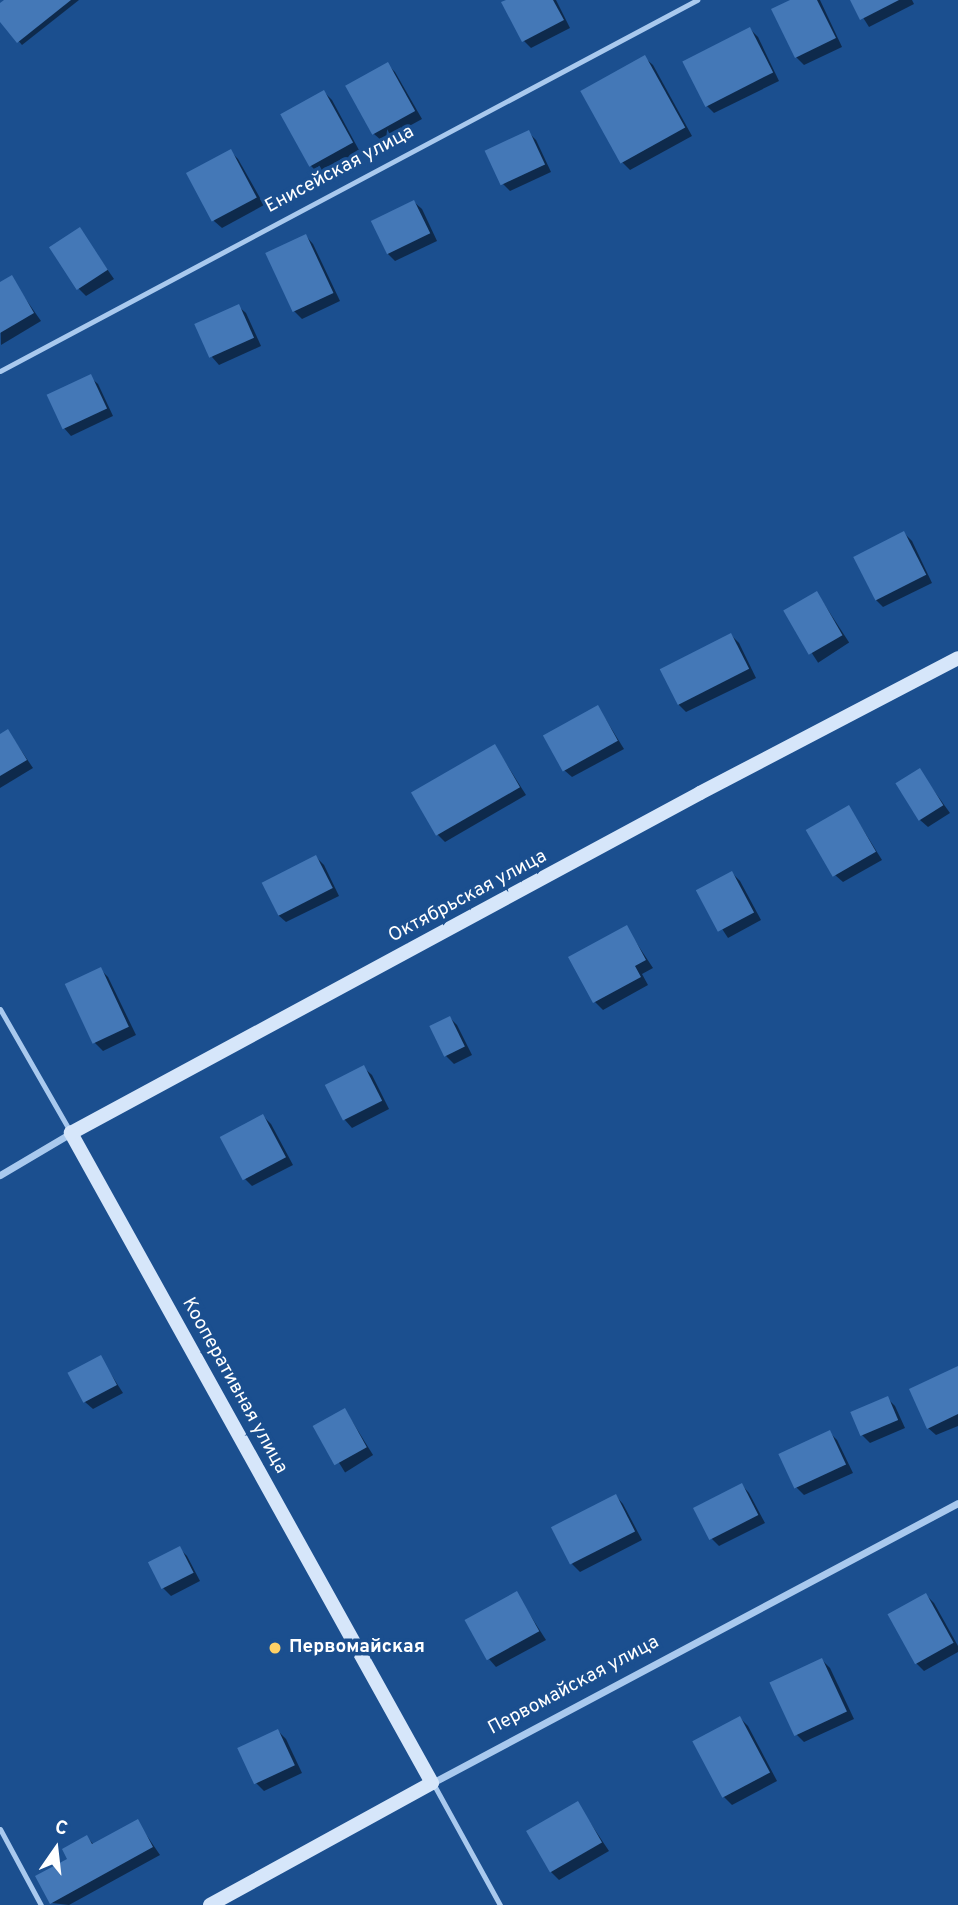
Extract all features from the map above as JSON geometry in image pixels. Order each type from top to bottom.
[{"type":"main road","name":"Октябрьская улица","points":[[71,1133],[700,793],[958,658]]},
{"type":"main road","name":"Кооперативная улица","points":[[71,1133],[432,1783]]},
{"type":"main road","name":"Первомайская улица","points":[[209,1905],[432,1783]]},
{"type":"street","name":"Октябрьская улица","points":[[0,1175],[71,1133]]},
{"type":"street","name":"Первомайская улица","points":[[432,1783],[958,1503]]},
{"type":"lane","name":"Енисейская улица","points":[[0,371],[696,0]]},
{"type":"lane","name":"Кооперативная улица","points":[[0,1009],[71,1133]]},
{"type":"lane","points":[[432,1783],[500,1905]]},
{"type":"lane","points":[[0,1829],[41,1905]]},
{"type":"building","points":[[4,0],[71,0],[17,43],[0,22],[0,3]]},
{"type":"building","points":[[553,0],[564,20],[522,42],[501,2]]},
{"type":"building","points":[[790,0],[817,0],[836,38],[795,58],[771,9]]},
{"type":"building","points":[[850,0],[899,0],[860,20]]},
{"type":"building","points":[[750,27],[773,72],[705,107],[682,62]]},
{"type":"building","points":[[645,55],[685,128],[621,163],[580,91]]},
{"type":"building","points":[[388,62],[415,111],[372,135],[345,86]]},
{"type":"building","points":[[324,90],[353,142],[309,167],[280,114]]},
{"type":"building","points":[[529,130],[545,164],[501,185],[485,151]]},
{"type":"building","points":[[231,149],[257,198],[212,222],[186,173]]},
{"type":"building","points":[[414,200],[430,233],[387,254],[371,221]]},
{"type":"building","points":[[80,227],[108,270],[77,290],[49,247]]},
{"type":"building","points":[[306,234],[333,293],[293,312],[265,253]]},
{"type":"building","points":[[12,275],[34,313],[0,333],[0,282]]},
{"type":"building","points":[[239,304],[254,338],[209,358],[194,324]]},
{"type":"building","points":[[91,374],[107,408],[63,429],[47,395]]},
{"type":"building","points":[[904,531],[926,575],[875,601],[853,557]]},
{"type":"building","points":[[817,591],[842,635],[809,655],[783,610]]},
{"type":"building","points":[[731,633],[749,669],[678,705],[660,669]]},
{"type":"building","points":[[598,705],[618,741],[563,771],[543,736]]},
{"type":"building","points":[[8,729],[27,760],[0,776],[0,734]]},
{"type":"building","points":[[495,744],[520,787],[436,836],[411,792]]},
{"type":"building","points":[[920,768],[943,805],[919,821],[895,783]]},
{"type":"building","points":[[849,805],[876,852],[833,877],[806,830]]},
{"type":"building","points":[[316,855],[333,888],[278,916],[262,883]]},
{"type":"building","points":[[732,871],[754,912],[718,932],[696,890]]},
{"type":"building","points":[[627,925],[646,960],[635,966],[641,977],[593,1003],[568,957]]},
{"type":"building","points":[[101,967],[129,1027],[93,1044],[65,984]]},
{"type":"building","points":[[450,1016],[465,1047],[444,1057],[429,1026]]},
{"type":"building","points":[[364,1065],[382,1101],[343,1121],[325,1085]]},
{"type":"building","points":[[263,1114],[286,1157],[243,1180],[220,1137]]},
{"type":"building","points":[[101,1355],[117,1385],[83,1403],[67,1373]]},
{"type":"building","points":[[958,1366],[958,1414],[927,1429],[909,1389]]},
{"type":"building","points":[[888,1396],[898,1420],[860,1436],[850,1412]]},
{"type":"building","points":[[345,1408],[367,1447],[334,1465],[313,1426]]},
{"type":"building","points":[[830,1430],[846,1464],[794,1489],[778,1454]]},
{"type":"building","points":[[742,1483],[758,1515],[709,1540],[693,1508]]},
{"type":"building","points":[[616,1494],[635,1531],[570,1565],[551,1527]]},
{"type":"building","points":[[180,1546],[194,1573],[162,1589],[148,1562]]},
{"type":"building","points":[[517,1591],[539,1631],[487,1660],[465,1620]]},
{"type":"building","points":[[926,1593],[954,1643],[915,1664],[888,1614]]},
{"type":"building","points":[[822,1658],[847,1711],[794,1736],[769,1683]]},
{"type":"building","points":[[740,1716],[770,1773],[722,1798],[692,1741]]},
{"type":"building","points":[[278,1729],[295,1765],[254,1784],[237,1748]]},
{"type":"building","points":[[578,1801],[602,1843],[550,1873],[526,1831]]},
{"type":"building","points":[[138,1819],[153,1847],[50,1904],[35,1876],[67,1859],[62,1849],[87,1835],[92,1844]]},
{"type":"place","name":"Первомайская","points":[[275,1648]]}]
